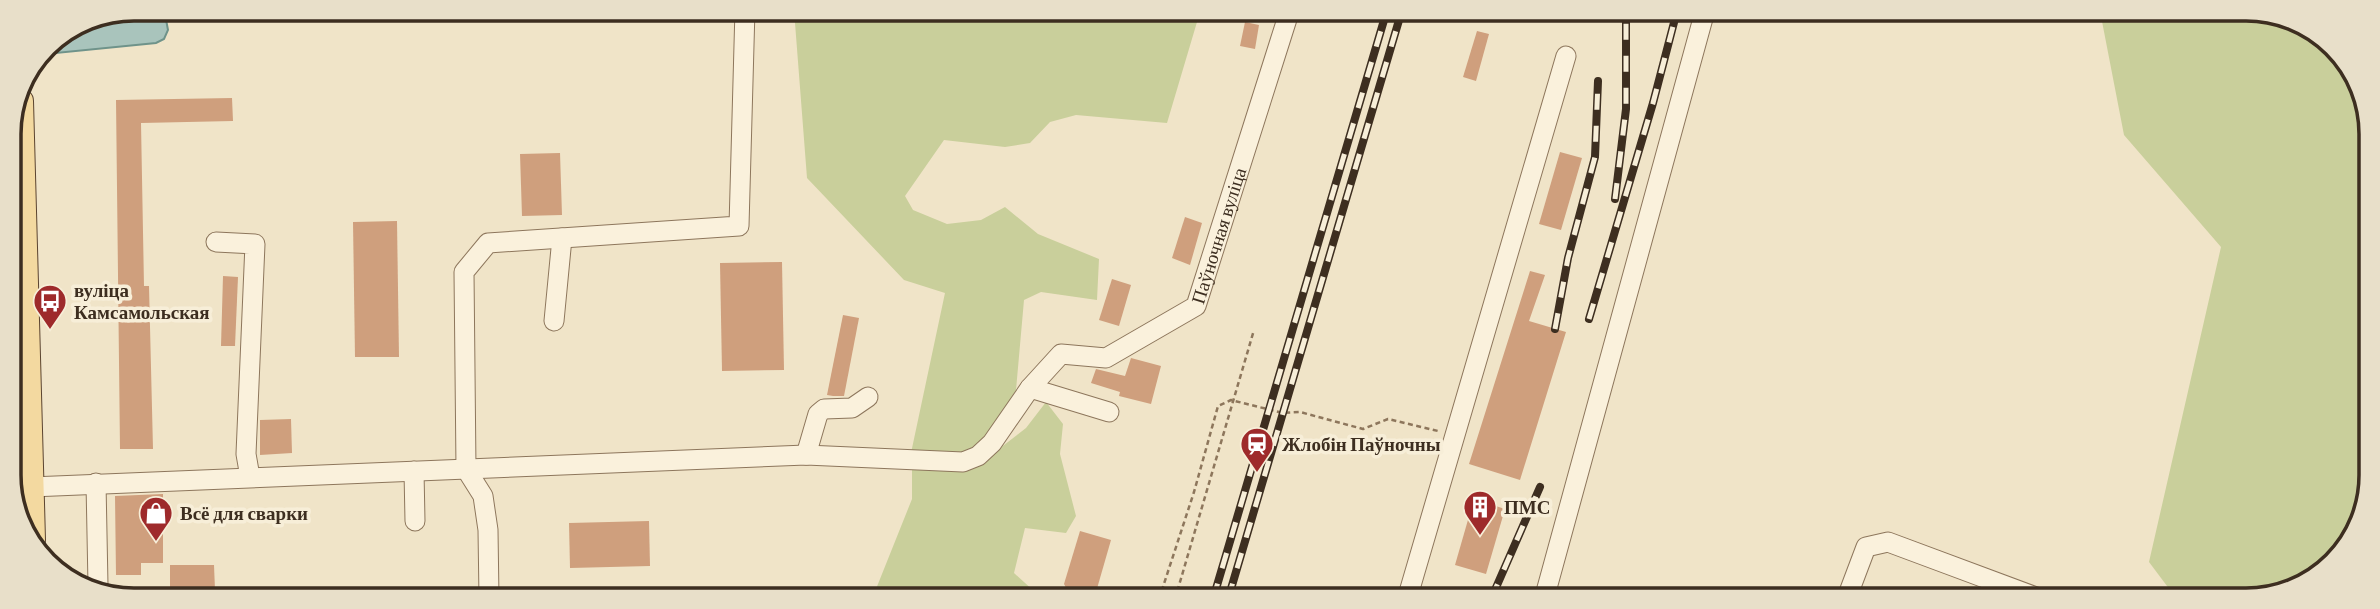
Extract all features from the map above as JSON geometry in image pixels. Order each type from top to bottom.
[{"type":"main road","points":[[22,123],[32,524]]},
{"type":"street","points":[[489,588],[488,530],[483,496],[466,469],[464,272],[488,243],[739,226],[745,21]]},
{"type":"street","name":"Паўночная вуліца","points":[[1030,388],[1061,354],[1106,358],[1196,306],[1286,21]]},
{"type":"street","points":[[1547,588],[1702,21]]},
{"type":"street","points":[[1410,588],[1566,56]]},
{"type":"street","points":[[554,321],[562,238]]},
{"type":"street","points":[[216,242],[255,244],[246,454],[250,477]]},
{"type":"street","points":[[31,487],[806,455],[963,462],[978,456],[992,443],[1030,388],[1109,412]]},
{"type":"street","points":[[806,455],[818,414],[824,409],[852,408],[868,397]]},
{"type":"street","points":[[414,471],[415,520]]},
{"type":"street","points":[[96,483],[98,581]]},
{"type":"street","points":[[1848,588],[1866,547],[1888,542],[2012,588]]},
{"type":"path","points":[[1178,588],[1254,330]]},
{"type":"path","points":[[1163,588],[1218,406],[1233,400],[1283,413],[1300,412],[1363,429],[1388,419],[1455,435]]},
{"type":"green space","points":[[795,21],[1200,21],[1197,22],[1167,123],[1076,115],[1050,122],[1030,143],[1005,147],[944,140],[905,196],[913,210],[947,224],[981,220],[1005,207],[1038,234],[1099,259],[1097,300],[1041,292],[1024,300],[1016,390],[989,437],[974,451],[959,456],[911,453],[945,293],[904,280],[807,178]]},
{"type":"green space","points":[[2102,21],[2268,23],[2289,30],[2315,44],[2336,65],[2353,98],[2359,134],[2357,497],[2344,531],[2331,549],[2302,573],[2289,579],[2253,588],[2168,588],[2149,562],[2221,247],[2124,135]]},
{"type":"green space","points":[[1046,402],[1063,424],[1060,454],[1076,516],[1066,533],[1025,528],[1014,573],[1030,588],[876,588],[912,499],[912,469],[973,469],[1026,428]]},
{"type":"water","points":[[166,21],[168,30],[164,39],[156,43],[56,53],[71,40],[112,23]]},
{"type":"building","points":[[1245,22],[1259,25],[1255,49],[1240,46]]},
{"type":"building","points":[[1477,31],[1489,34],[1476,81],[1463,77]]},
{"type":"building","points":[[232,98],[233,121],[141,123],[144,286],[149,286],[153,449],[120,449],[116,100]]},
{"type":"building","points":[[1560,152],[1582,158],[1561,230],[1539,224]]},
{"type":"building","points":[[560,153],[562,215],[522,216],[520,154]]},
{"type":"building","points":[[1185,217],[1202,223],[1190,265],[1172,258]]},
{"type":"building","points":[[397,221],[399,357],[355,357],[353,222]]},
{"type":"building","points":[[782,262],[784,370],[722,371],[720,263]]},
{"type":"building","points":[[1530,271],[1545,275],[1529,321],[1566,332],[1520,480],[1469,464]]},
{"type":"building","points":[[223,276],[238,277],[235,346],[221,346]]},
{"type":"building","points":[[1112,279],[1131,285],[1119,326],[1099,320]]},
{"type":"building","points":[[843,315],[859,318],[844,396],[833,396],[827,395]]},
{"type":"building","points":[[1131,358],[1161,366],[1151,404],[1119,396],[1120,392],[1091,383],[1096,369],[1125,376]]},
{"type":"building","points":[[291,419],[292,453],[260,455],[260,420]]},
{"type":"building","points":[[163,494],[163,563],[141,563],[141,575],[116,575],[115,496]]},
{"type":"building","name":"ПМС","points":[[1474,499],[1505,509],[1486,574],[1455,565]]},
{"type":"building","points":[[649,521],[650,566],[570,568],[569,523]]},
{"type":"building","points":[[1080,531],[1111,540],[1097,588],[1066,588],[1064,584]]},
{"type":"building","points":[[170,565],[214,565],[215,588],[170,588]]},
{"type":"railway","points":[[1216,588],[1384,21]]},
{"type":"railway","points":[[1231,588],[1399,21]]},
{"type":"railway","points":[[1615,199],[1626,109],[1626,21]]},
{"type":"railway","points":[[1589,319],[1674,21]]},
{"type":"railway","points":[[1555,329],[1568,258],[1595,157],[1598,81]]},
{"type":"railway","points":[[1496,588],[1540,487]]},
{"type":"place","name":"вуліца Камсамольская","points":[[50,331]]},
{"type":"place","name":"Жлобін Паўночны","points":[[1257,474]]},
{"type":"place","name":"ПМС","points":[[1480,537]]},
{"type":"place","name":"Всё для сварки","points":[[156,543]]}]
